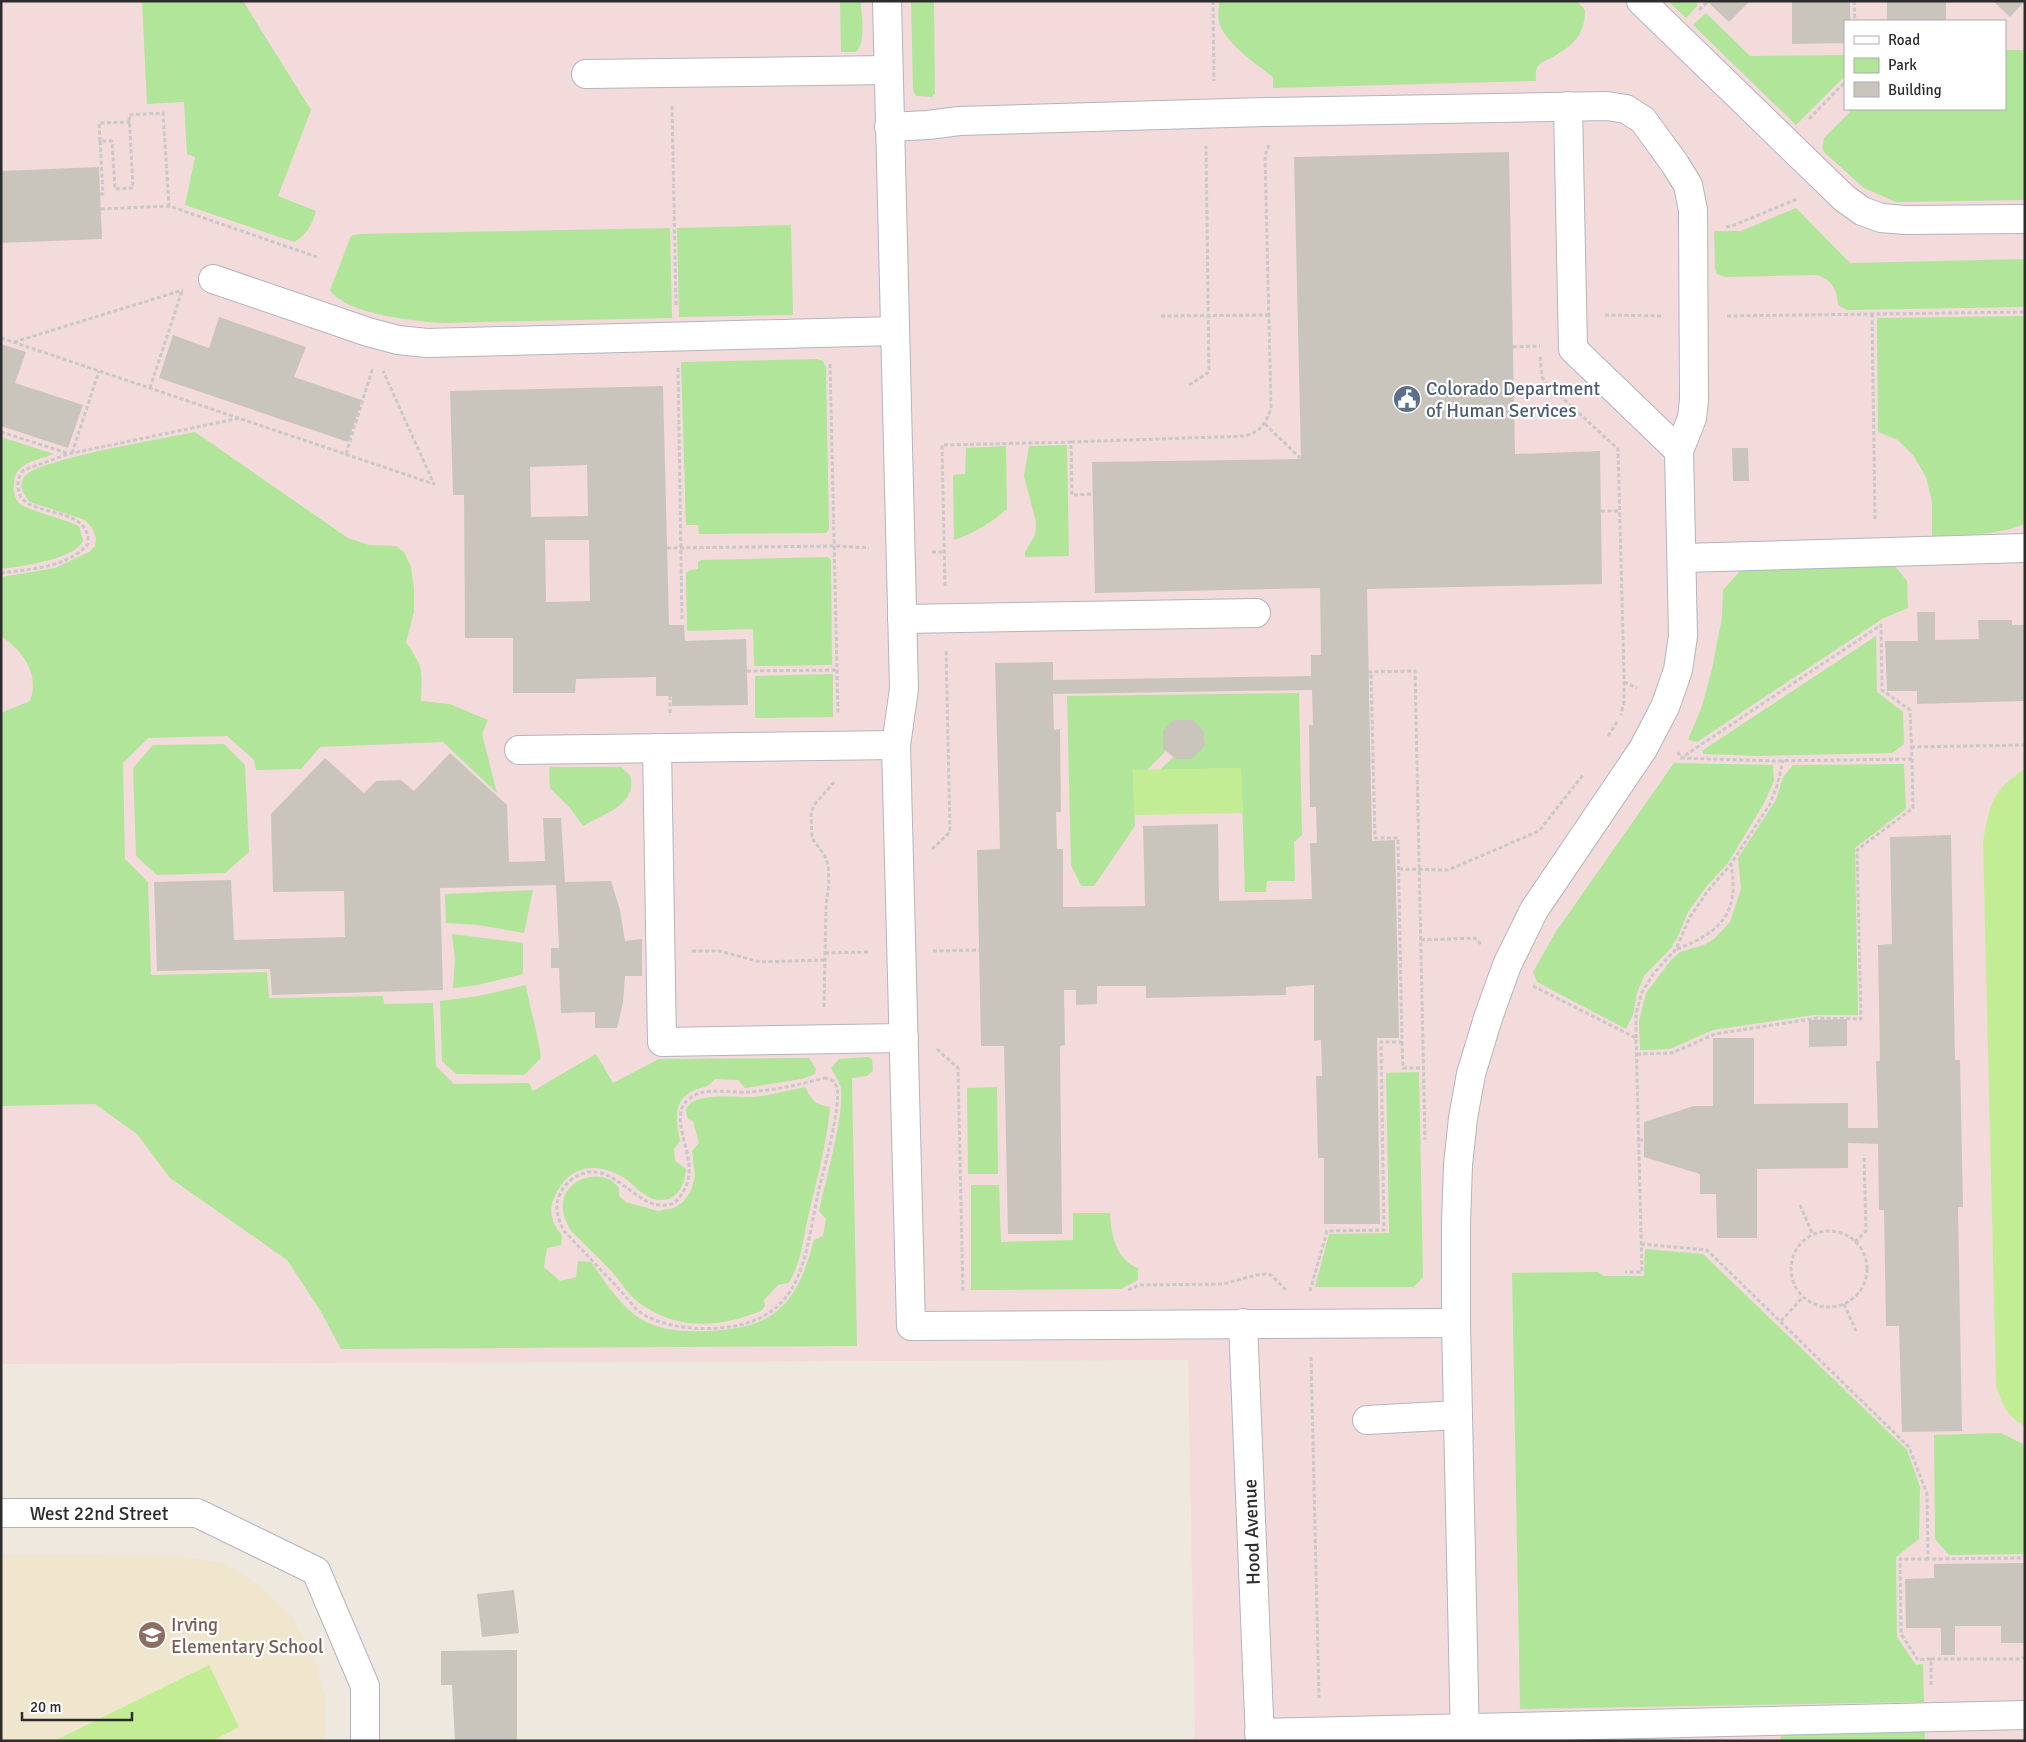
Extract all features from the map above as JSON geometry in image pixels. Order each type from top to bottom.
[{"type":"street","points":[[887,1],[904,689],[896,745],[911,1326],[1456,1323]]},
{"type":"street","points":[[1640,1],[1844,198],[1862,210],[1881,218],[1905,220],[2025,219]]},
{"type":"street","points":[[586,74],[888,70]]},
{"type":"street","points":[[1568,106],[1573,349],[1679,451]]},
{"type":"street","points":[[889,127],[959,121],[1264,112],[1607,106],[1626,109],[1643,120],[1676,164],[1688,185],[1693,210],[1694,400],[1692,418],[1679,451],[1683,636],[1678,670],[1658,722],[1643,749],[1534,910],[1507,965],[1471,1074],[1462,1128],[1458,1165],[1456,1223],[1456,1323],[1465,1735]]},
{"type":"street","points":[[202,286],[398,340],[427,343],[895,331]]},
{"type":"street","points":[[1682,558],[2025,548]]},
{"type":"street","points":[[902,619],[1256,613]]},
{"type":"street","points":[[520,750],[896,745]]},
{"type":"street","points":[[657,748],[662,1042],[904,1038]]},
{"type":"street","name":"Hood Avenue","points":[[1243,1323],[1259,1737]]},
{"type":"street","points":[[1367,1420],[1458,1415]]},
{"type":"street","name":"West 22nd Street","points":[[1,1513],[197,1513],[316,1571],[365,1686],[366,1741]]},
{"type":"street","points":[[1259,1737],[1320,1732],[1465,1735],[2025,1715]]},
{"type":"path","points":[[1213,1],[1214,86]]},
{"type":"path","points":[[1854,1],[1855,20]]},
{"type":"path","points":[[1787,142],[1844,83]]},
{"type":"path","points":[[100,141],[112,141],[115,189],[133,188],[129,115],[163,113],[169,206]]},
{"type":"path","points":[[100,194],[103,194],[99,123],[130,122]]},
{"type":"path","points":[[1189,384],[1210,372],[1206,139]]},
{"type":"path","points":[[1071,442],[1246,436],[1257,432],[1264,424],[1271,407],[1264,156],[1273,139]]},
{"type":"path","points":[[1693,228],[1732,226],[1831,185]]},
{"type":"path","points":[[101,209],[169,206],[317,257]]},
{"type":"path","points":[[14,342],[182,290],[202,286]]},
{"type":"path","points":[[150,388],[182,290]]},
{"type":"path","points":[[1820,315],[2025,312]]},
{"type":"path","points":[[1872,314],[1875,519]]},
{"type":"path","points":[[1161,316],[1269,315]]},
{"type":"path","points":[[1540,337],[1540,367],[1546,383],[1618,450],[1624,701],[1622,714],[1607,739]]},
{"type":"path","points":[[1,338],[434,484],[381,366]]},
{"type":"path","points":[[1513,346],[1540,346]]},
{"type":"path","points":[[824,1078],[826,905],[829,883],[828,865],[825,856],[812,838],[811,815],[814,805],[834,784],[838,776],[831,367],[829,362]]},
{"type":"path","points":[[346,454],[374,366]]},
{"type":"path","points":[[70,453],[99,370]]},
{"type":"path","points":[[1,573],[33,569],[56,563],[82,552],[88,544],[87,531],[75,520],[26,503],[21,498],[18,492],[19,476],[24,470],[70,453],[240,418]]},
{"type":"path","points":[[1264,424],[1301,459]]},
{"type":"path","points":[[1,432],[70,453]]},
{"type":"path","points":[[1601,511],[1620,511]]},
{"type":"path","points":[[667,548],[834,546],[945,552]]},
{"type":"path","points":[[1637,1054],[1672,1053],[1715,1034],[1817,1018],[1861,1019],[1858,850],[1912,808],[1910,710],[1882,690],[1881,625],[1681,758]]},
{"type":"path","points":[[747,671],[837,670]]},
{"type":"path","points":[[1423,1068],[1403,1068],[1398,838],[1375,838],[1370,672],[1415,671],[1425,1144]]},
{"type":"path","points":[[670,696],[670,718]]},
{"type":"path","points":[[1658,722],[1681,758]]},
{"type":"path","points":[[1911,747],[2025,745]]},
{"type":"path","points":[[1681,758],[1783,760],[1912,759]]},
{"type":"path","points":[[1625,1272],[1642,1272],[1636,1013],[1642,992],[1654,973],[1676,949],[1690,917],[1707,892],[1732,864],[1770,804],[1777,786],[1783,760]]},
{"type":"path","points":[[1399,869],[1448,870],[1539,831],[1586,771]]},
{"type":"path","points":[[1676,949],[1697,941],[1720,926],[1729,913],[1734,892],[1732,864]]},
{"type":"path","points":[[661,951],[720,951],[760,962],[825,960]]},
{"type":"path","points":[[1531,984],[1636,1038]]},
{"type":"path","points":[[1310,1292],[1327,1231],[1384,1230],[1381,1042],[1402,1042]]},
{"type":"path","points":[[933,1046],[958,1068],[962,1293],[972,1293]]},
{"type":"path","points":[[824,1078],[834,1082],[837,1088],[837,1098],[827,1157],[806,1256],[792,1288],[767,1314],[734,1327],[715,1329],[678,1327],[644,1315],[564,1231],[559,1222],[558,1200],[569,1180],[580,1174],[598,1173],[619,1180],[641,1199],[652,1204],[666,1206],[680,1198],[689,1179],[690,1169],[680,1119],[685,1102],[691,1097],[700,1093],[711,1092],[762,1091],[824,1078]]},
{"type":"path","points":[[1639,1140],[1644,1140]]},
{"type":"path","points":[[1855,1242],[1866,1231],[1864,1155]]},
{"type":"path","points":[[1800,1205],[1813,1236]]},
{"type":"path","points":[[1823,1232],[1835,1232],[1847,1236],[1855,1242],[1863,1253],[1867,1266],[1866,1278],[1854,1299],[1844,1304],[1830,1307],[1817,1306],[1803,1297],[1792,1280],[1791,1267],[1794,1254],[1801,1243],[1823,1232]]},
{"type":"path","points":[[1641,1244],[1707,1250],[1909,1447],[1927,1494],[1928,1559]]},
{"type":"path","points":[[1123,1292],[1140,1285],[1223,1284],[1266,1274],[1271,1275],[1286,1290],[1293,1293]]},
{"type":"path","points":[[1302,1293],[1320,1292]]},
{"type":"path","points":[[1781,1321],[1803,1297]]},
{"type":"path","points":[[1844,1304],[1856,1331]]},
{"type":"path","points":[[1310,1323],[1320,1732]]},
{"type":"path","points":[[2025,1558],[1900,1559],[1901,1634],[1918,1660],[2018,1659],[2025,1657]]},
{"type":"path","points":[[1931,1659],[1932,1718]]},
{"type":"shaded area","points":[[1,1],[2025,1],[2025,1741],[1195,1741],[1188,1360],[1,1364]]},
{"type":"shaded area","name":"Irving Elementary School","points":[[1,1555],[182,1556],[226,1564],[261,1587],[291,1616],[313,1654],[325,1695],[325,1741],[1,1741]]},
{"type":"green space","points":[[142,1],[243,1],[311,110],[278,196],[316,211],[313,221],[299,239],[294,242],[185,205],[195,157],[187,154],[184,102],[147,104]]},
{"type":"green space","points":[[840,1],[861,1],[863,28],[861,41],[856,52],[841,52]]},
{"type":"green space","points":[[911,1],[934,1],[935,93],[932,97],[916,96],[913,90]]},
{"type":"green space","points":[[1219,1],[1577,1],[1585,10],[1583,26],[1576,39],[1559,54],[1539,65],[1536,71],[1536,81],[1273,88],[1273,77],[1243,54],[1224,32],[1219,20]]},
{"type":"green space","points":[[1668,1],[1695,1],[1698,5],[1686,18]]},
{"type":"green space","points":[[1706,13],[1750,56],[1844,55],[1844,77],[1796,125],[1693,25]]},
{"type":"green space","points":[[2006,50],[2025,50],[2025,200],[1896,202],[1864,188],[1825,153],[1822,148],[1824,138],[1850,112],[1849,110],[2006,110]]},
{"type":"green space","points":[[1796,208],[1850,263],[2025,259],[2025,307],[1847,310],[1838,305],[1837,295],[1831,283],[1818,275],[1726,277],[1717,274],[1715,268],[1714,231],[1741,231]]},
{"type":"green space","points":[[791,225],[793,315],[679,317],[677,228]]},
{"type":"green space","points":[[670,228],[672,318],[441,323],[381,315],[350,305],[338,298],[330,290],[351,236],[358,234]]},
{"type":"green space","points":[[2025,316],[2025,524],[1990,533],[1932,536],[1932,502],[1926,477],[1913,455],[1898,440],[1878,432],[1877,318]]},
{"type":"green space","points":[[817,359],[823,361],[826,367],[829,529],[826,533],[699,534],[698,525],[686,525],[681,362]]},
{"type":"green space","points":[[195,432],[348,538],[369,545],[396,546],[404,552],[411,567],[414,589],[414,612],[406,642],[421,670],[421,701],[450,704],[488,720],[482,734],[497,793],[443,742],[320,747],[301,769],[256,770],[254,760],[227,736],[148,738],[123,763],[125,859],[148,882],[151,975],[267,972],[269,998],[383,996],[384,1004],[433,1003],[436,1066],[454,1084],[529,1083],[533,1091],[596,1054],[613,1083],[659,1059],[809,1058],[816,1069],[815,1074],[802,1079],[745,1088],[738,1080],[715,1079],[707,1086],[695,1090],[682,1099],[677,1112],[680,1141],[674,1149],[675,1161],[686,1169],[682,1186],[672,1198],[660,1200],[649,1197],[621,1176],[598,1168],[588,1168],[570,1176],[557,1192],[552,1204],[551,1213],[555,1225],[562,1235],[561,1245],[547,1248],[544,1267],[560,1281],[576,1277],[578,1261],[591,1262],[613,1293],[633,1314],[655,1326],[680,1331],[728,1329],[748,1325],[765,1319],[790,1298],[807,1263],[814,1240],[823,1236],[826,1219],[819,1211],[838,1127],[841,1095],[840,1085],[831,1068],[839,1059],[868,1057],[872,1059],[873,1071],[867,1076],[852,1078],[857,1346],[341,1349],[320,1310],[287,1260],[170,1178],[137,1134],[95,1104],[1,1106],[1,713],[30,701],[33,682],[28,664],[16,649],[1,636],[1,577],[55,568],[89,552],[95,546],[96,538],[92,528],[85,520],[30,502],[23,492],[21,485],[23,478],[36,469],[55,462]]},
{"type":"green space","points":[[1,437],[54,454],[28,463],[18,471],[14,483],[15,495],[18,502],[28,508],[79,526],[83,541],[77,548],[69,553],[46,561],[1,569]]},
{"type":"green space","points":[[1067,445],[1069,556],[1025,557],[1025,552],[1035,535],[1036,522],[1024,476],[1029,446]]},
{"type":"green space","points":[[1006,446],[1007,509],[982,527],[954,540],[953,475],[965,474],[966,448]]},
{"type":"green space","points":[[828,557],[831,560],[832,665],[754,666],[753,629],[687,631],[686,573],[690,570],[698,569],[698,562],[701,560]]},
{"type":"green space","points":[[1895,566],[1907,581],[1908,608],[1882,619],[1697,742],[1688,740],[1702,706],[1712,669],[1722,617],[1723,590],[1741,570]]},
{"type":"green space","points":[[1876,636],[1877,692],[1903,712],[1904,744],[1892,753],[1759,756],[1703,754],[1703,750]]},
{"type":"green space","points":[[833,674],[833,717],[755,718],[755,676]]},
{"type":"green space","points":[[1299,693],[1302,835],[1294,842],[1295,881],[1267,881],[1266,892],[1245,892],[1241,768],[1160,770],[1173,757],[1176,759],[1205,746],[1204,731],[1192,720],[1173,720],[1166,751],[1147,770],[1133,771],[1135,826],[1094,886],[1081,886],[1071,865],[1067,696]]},
{"type":"green space","points":[[224,744],[245,765],[249,852],[225,873],[157,875],[136,856],[133,768],[153,745]]},
{"type":"green space","points":[[1674,763],[1773,765],[1774,781],[1764,803],[1728,863],[1706,887],[1688,912],[1671,948],[1644,976],[1637,993],[1633,1015],[1626,1029],[1537,982],[1533,972],[1555,933]]},
{"type":"green space","points":[[1904,764],[1906,809],[1855,848],[1858,1015],[1814,1015],[1713,1030],[1670,1049],[1640,1050],[1639,1021],[1646,993],[1671,960],[1680,952],[1704,945],[1715,938],[1730,922],[1741,889],[1738,858],[1776,800],[1783,777],[1793,765]]},
{"type":"green space","points":[[549,767],[621,767],[630,775],[631,785],[629,794],[617,807],[583,826],[570,808],[550,788]]},
{"type":"green space","points":[[1241,768],[1243,813],[1134,815],[1133,770]]},
{"type":"green space","points":[[2025,769],[2025,1426],[2009,1414],[1996,1386],[1983,843],[1987,819],[1994,800],[2014,776]]},
{"type":"green space","points":[[533,890],[524,933],[478,925],[446,923],[445,894]]},
{"type":"green space","points":[[452,934],[523,943],[523,974],[478,985],[453,988],[455,959]]},
{"type":"green space","points":[[526,985],[541,1058],[524,1075],[456,1074],[442,1061],[440,1001],[478,996]]},
{"type":"green space","points":[[1419,1072],[1423,1277],[1414,1287],[1315,1287],[1329,1234],[1389,1233],[1386,1073]]},
{"type":"green space","points":[[805,1087],[814,1101],[830,1107],[824,1148],[802,1249],[794,1274],[789,1283],[778,1285],[764,1300],[765,1306],[761,1311],[729,1321],[713,1323],[698,1324],[668,1318],[634,1299],[613,1273],[572,1232],[564,1215],[563,1201],[568,1190],[577,1182],[588,1177],[600,1177],[610,1180],[619,1188],[619,1196],[626,1202],[658,1211],[674,1208],[683,1202],[691,1191],[695,1176],[692,1151],[699,1143],[693,1121],[688,1119],[686,1109],[691,1103],[699,1099],[711,1097],[754,1097]]},
{"type":"green space","points":[[997,1087],[998,1174],[968,1174],[967,1088]]},
{"type":"green space","points":[[971,1185],[999,1185],[1001,1242],[1073,1240],[1073,1213],[1110,1213],[1113,1238],[1124,1259],[1138,1268],[1138,1280],[1121,1289],[971,1290]]},
{"type":"green space","points":[[1645,1249],[1703,1254],[1907,1450],[1920,1487],[1919,1539],[1896,1557],[1897,1637],[1916,1665],[1923,1664],[1924,1702],[1520,1709],[1512,1273],[1598,1272],[1604,1276],[1644,1276]]},
{"type":"green space","points":[[2001,1433],[2025,1445],[2025,1554],[1949,1555],[1935,1539],[1934,1435]]},
{"type":"green space","points":[[209,1665],[239,1727],[212,1741],[54,1741]]},
{"type":"green space","points":[[1925,1731],[1925,1741],[1781,1741],[1781,1734]]},
{"type":"building","points":[[1707,1],[1750,1],[1729,22]]},
{"type":"building","points":[[1792,1],[1850,1],[1850,20],[1844,20],[1844,43],[1792,44]]},
{"type":"building","points":[[1887,1],[1946,1],[1946,20],[1887,20]]},
{"type":"building","points":[[1993,1],[2025,1],[2010,17]]},
{"type":"building","points":[[1509,152],[1515,454],[1600,451],[1602,584],[1367,589],[1372,841],[1395,840],[1399,1038],[1377,1038],[1380,1224],[1324,1224],[1324,1158],[1318,1158],[1316,1076],[1322,1076],[1321,1040],[1314,1041],[1314,985],[1286,987],[1286,995],[1146,998],[1146,986],[1097,986],[1097,1004],[1076,1005],[1076,990],[1064,990],[1065,1045],[1060,1046],[1062,1234],[1008,1234],[1004,1046],[981,1046],[977,850],[1000,849],[995,663],[1053,662],[1053,680],[1311,676],[1311,655],[1321,655],[1320,588],[1095,593],[1092,462],[1301,459],[1294,157]],"holes":[[[1312,690],[1313,725],[1309,725],[1310,807],[1316,807],[1317,843],[1310,843],[1312,899],[1219,901],[1218,824],[1143,826],[1145,906],[1063,907],[1063,849],[1057,849],[1056,812],[1061,812],[1060,729],[1054,730],[1053,694]]]},
{"type":"building","points":[[99,167],[102,239],[1,243],[1,171]]},
{"type":"building","points":[[219,317],[306,347],[294,377],[362,400],[348,442],[159,378],[173,335],[209,348]]},
{"type":"building","points":[[1,344],[26,352],[15,383],[83,405],[68,448],[1,426]]},
{"type":"building","points":[[663,386],[669,625],[684,625],[685,641],[746,639],[748,705],[672,706],[672,696],[656,696],[656,677],[576,679],[575,693],[513,693],[513,638],[465,638],[464,495],[453,495],[450,391]],"holes":[[[587,465],[588,516],[531,517],[530,467]],[[545,540],[589,540],[590,601],[546,602]]]},
{"type":"building","points":[[1732,448],[1748,448],[1749,481],[1733,481]]},
{"type":"building","points":[[1917,612],[1935,612],[1935,640],[1979,639],[1978,620],[2012,620],[2012,625],[2025,625],[2025,701],[1917,704],[1917,691],[1887,691],[1885,641],[1918,641]]},
{"type":"building","points":[[1173,720],[1193,720],[1204,731],[1205,746],[1191,759],[1176,759],[1163,749],[1163,731]]},
{"type":"building","points":[[450,753],[507,805],[509,862],[545,861],[543,818],[561,818],[565,882],[611,881],[620,910],[625,941],[642,939],[642,976],[625,976],[623,1003],[617,1028],[595,1028],[595,1012],[561,1013],[559,968],[551,968],[551,948],[559,948],[556,885],[440,888],[443,990],[272,995],[270,969],[157,971],[154,882],[231,880],[234,940],[345,937],[344,891],[273,892],[271,814],[325,758],[364,793],[376,781],[401,780],[414,791]]},
{"type":"building","points":[[1951,835],[1955,1060],[1960,1060],[1963,1207],[1958,1207],[1962,1431],[1902,1432],[1899,1326],[1886,1326],[1884,1210],[1879,1210],[1878,1144],[1848,1143],[1848,1168],[1757,1169],[1757,1238],[1717,1238],[1716,1194],[1700,1194],[1700,1174],[1644,1157],[1644,1122],[1694,1106],[1713,1106],[1713,1038],[1754,1038],[1754,1104],[1848,1103],[1848,1128],[1878,1128],[1876,1061],[1880,1061],[1878,945],[1892,944],[1890,837]]},
{"type":"building","points":[[1847,1019],[1847,1046],[1809,1047],[1809,1020]]},
{"type":"building","points":[[2025,1563],[2025,1643],[2001,1643],[2001,1626],[1955,1626],[1955,1655],[1941,1655],[1941,1628],[1906,1628],[1905,1579],[1934,1578],[1934,1564]]},
{"type":"building","points":[[514,1590],[519,1633],[482,1637],[477,1594]]},
{"type":"building","points":[[517,1650],[517,1741],[455,1741],[452,1685],[441,1685],[441,1651]]},
{"type":"place","name":"Colorado Department of Human Services","points":[[1407,399]]},
{"type":"place","name":"Irving Elementary School","points":[[152,1635]]}]
